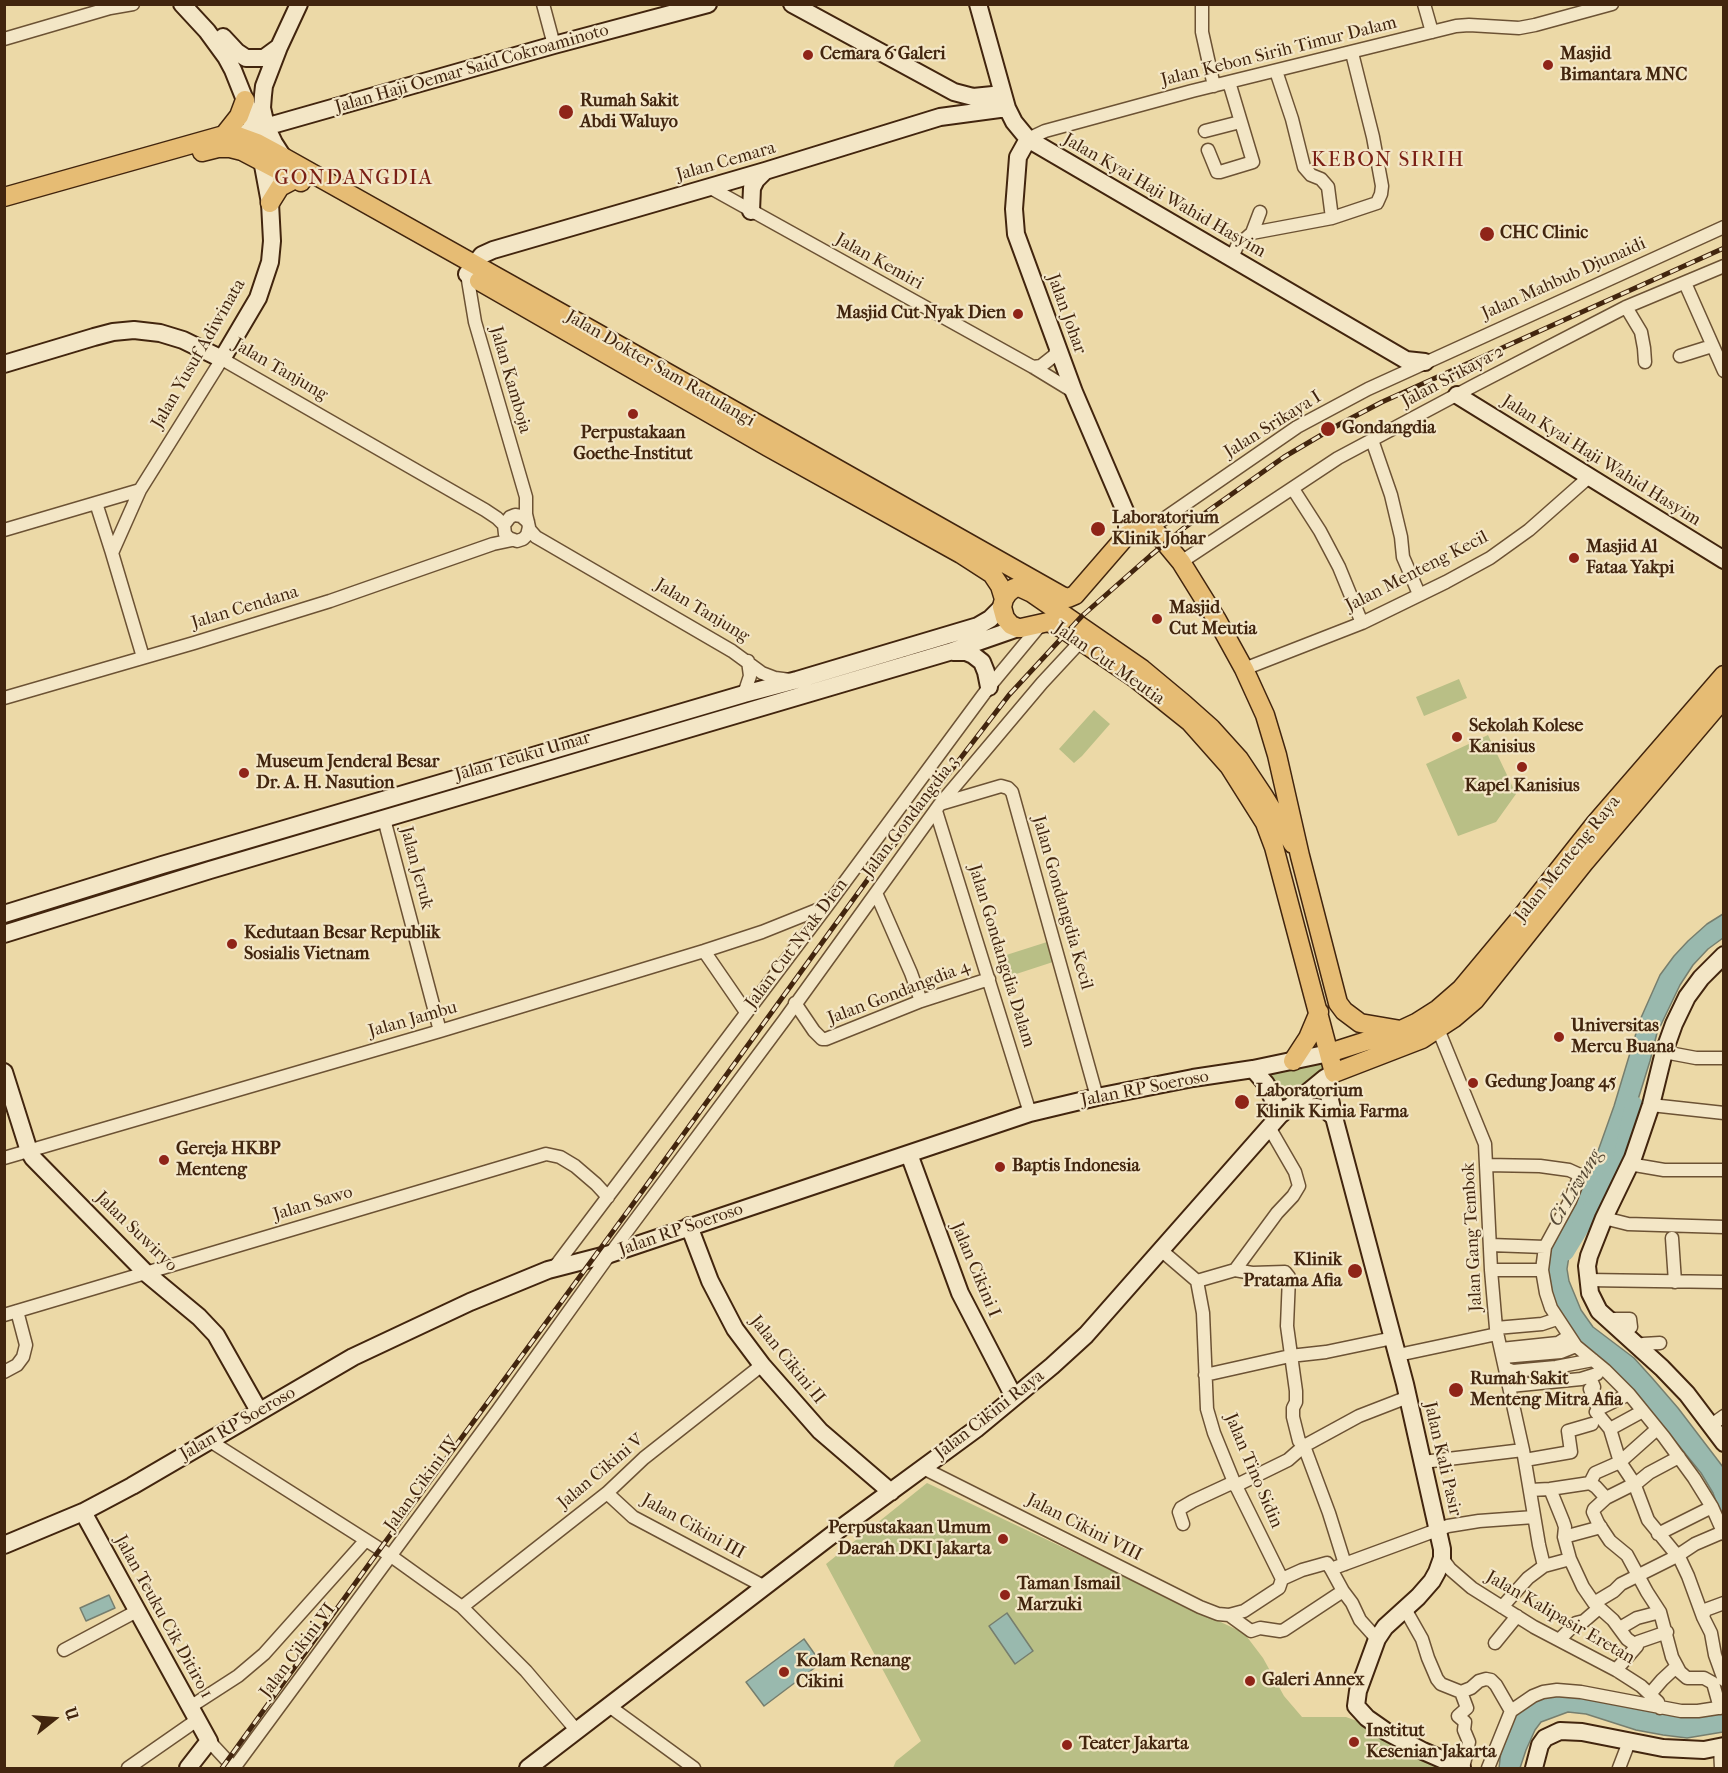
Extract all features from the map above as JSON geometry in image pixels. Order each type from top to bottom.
[{"type":"main road","points":[[230,135],[239,116],[254,98]]},
{"type":"main road","points":[[4,197],[230,135],[260,140]]},
{"type":"main road","points":[[4,210],[206,150],[230,148],[242,151],[260,140]]},
{"type":"main road","name":"Jalan Dokter Sam Ratulangi","points":[[260,140],[283,158],[470,269],[876,498],[1062,596],[1068,598],[1075,595],[1127,535]]},
{"type":"main road","name":"Jalan Dokter Sam Ratulangi","points":[[260,140],[295,179],[470,269]]},
{"type":"main road","points":[[270,202],[280,188],[295,179]]},
{"type":"main road","name":"Jalan Dokter Sam Ratulangi","points":[[876,498],[992,574],[1000,586],[1003,603]]},
{"type":"main road","points":[[1127,535],[1143,526],[1152,527]]},
{"type":"main road","name":"Jalan Cut Meutia","points":[[1152,527],[1181,562],[1217,620],[1244,669],[1265,715],[1277,755],[1338,1003]]},
{"type":"main road","name":"Jalan Cut Meutia","points":[[1003,603],[1008,593],[1014,588],[1024,588],[1032,592],[1142,669],[1184,704],[1211,728],[1239,759],[1300,856]]},
{"type":"main road","points":[[1003,603],[1005,618],[1018,628]]},
{"type":"main road","name":"Jalan Cut Meutia","points":[[1018,628],[1042,622],[1053,623],[1081,641],[1135,678],[1190,722],[1229,766],[1265,823],[1274,847],[1329,1053],[1329,1075]]},
{"type":"main road","name":"Jalan Menteng Raya","points":[[1401,1030],[1438,1009],[1461,989],[1594,825],[1724,675]]},
{"type":"main road","name":"Jalan Menteng Raya","points":[[1422,1039],[1468,1006],[1485,989],[1584,863],[1724,698]]},
{"type":"main road","points":[[1293,1061],[1308,1038],[1318,1010],[1328,1010],[1338,1003],[1344,1011],[1360,1023],[1401,1030]]},
{"type":"main road","name":"Jalan RP Soeroso","points":[[1329,1053],[1401,1030]]},
{"type":"main road","name":"Jalan Cikini Raya","points":[[1329,1075],[1422,1039]]},
{"type":"street","points":[[4,39],[111,6],[133,4]]},
{"type":"street","points":[[284,121],[254,98],[264,86],[299,4]]},
{"type":"street","points":[[543,4],[554,45]]},
{"type":"street","name":"Jalan Haji Oemar Said Cokroaminoto","points":[[260,140],[284,121],[708,4]]},
{"type":"street","name":"Jalan Kyai Haji Wahid Hasyim","points":[[978,4],[1005,101],[1014,122],[1028,140],[1413,365]]},
{"type":"street","points":[[1202,4],[1202,32],[1214,86]]},
{"type":"street","points":[[1424,4],[1432,33]]},
{"type":"street","name":"Jalan Kebon Sirih Timur Dalam","points":[[1028,140],[1045,131],[1229,82],[1456,26],[1506,28],[1535,25],[1612,4]]},
{"type":"street","points":[[793,5],[960,95],[1005,101]]},
{"type":"street","points":[[185,7],[197,13],[246,58],[264,58],[279,47]]},
{"type":"street","name":"Jalan Yusuf Adiwinata","points":[[112,553],[140,489],[258,298],[267,271],[272,241],[270,202],[254,98],[240,84],[226,57],[207,31],[185,7]]},
{"type":"street","points":[[1252,233],[1332,218],[1377,203],[1382,186],[1373,136],[1353,53]]},
{"type":"street","points":[[1276,71],[1292,119],[1304,167],[1311,174],[1321,178],[1328,187],[1332,218]]},
{"type":"street","points":[[1208,150],[1217,172],[1253,162],[1229,82]]},
{"type":"street","points":[[940,117],[945,110],[947,99],[942,86]]},
{"type":"street","name":"Jalan Cemara","points":[[470,269],[482,255],[493,250],[765,171],[940,117],[1005,101]]},
{"type":"street","points":[[1205,131],[1240,122]]},
{"type":"street","name":"Jalan Johar","points":[[1028,140],[1018,157],[1014,209],[1016,234],[1074,392],[1119,497],[1127,519],[1127,535]]},
{"type":"street","points":[[752,211],[752,188],[765,171]]},
{"type":"street","name":"Jalan Kemiri","points":[[708,187],[1074,392]]},
{"type":"street","points":[[1232,258],[1237,246],[1252,233],[1260,212]]},
{"type":"street","name":"Jalan Mahbub Djunaidi","points":[[1413,365],[1724,227]]},
{"type":"street","name":"Jalan Srikaya 2","points":[[1181,562],[1338,458],[1626,307],[1724,266]]},
{"type":"street","name":"Jalan Kamboja","points":[[470,269],[475,322],[525,495],[516,527]]},
{"type":"street","points":[[1685,283],[1724,371]]},
{"type":"street","points":[[1626,307],[1641,332],[1645,362]]},
{"type":"street","name":"Jalan Tanjung","points":[[4,364],[113,332],[134,330],[160,333],[183,340],[222,359],[516,527],[531,538],[543,541],[748,661],[768,676],[797,680]]},
{"type":"street","points":[[1033,367],[1041,366],[1054,356],[1057,345]]},
{"type":"street","points":[[1680,356],[1712,346]]},
{"type":"street","name":"Jalan Srikaya I","points":[[1152,527],[1297,427],[1413,365]]},
{"type":"street","name":"Jalan Kyai Haji Wahid Hasyim","points":[[1458,395],[1724,561]]},
{"type":"street","points":[[1372,440],[1391,495],[1400,530],[1403,557],[1419,594]]},
{"type":"street","name":"Jalan Menteng Kecil","points":[[1244,669],[1362,623],[1490,558],[1529,530],[1589,477]]},
{"type":"street","points":[[4,530],[140,489]]},
{"type":"street","points":[[1293,489],[1320,531],[1339,567],[1362,623]]},
{"type":"street","name":"Jalan Johar","points":[[1119,497],[1137,519],[1152,527]]},
{"type":"street","points":[[96,503],[143,657]]},
{"type":"street","name":"Jalan Cendana","points":[[4,698],[330,601],[493,544],[516,527]]},
{"type":"street","name":"Jalan Teuku Umar","points":[[4,914],[204,852],[978,626],[990,619],[1003,603]]},
{"type":"street","name":"Jalan Cut Nyak Dien","points":[[554,1268],[989,687],[1042,622]]},
{"type":"street","name":"Jalan Teuku Umar","points":[[4,934],[210,870],[949,652],[1018,628]]},
{"type":"street","name":"Jalan Gondangdia 3","points":[[610,1254],[938,808],[1042,683],[1081,641]]},
{"type":"street","points":[[949,652],[966,652],[974,655],[986,672],[989,687]]},
{"type":"street","name":"Jalan Tanjung","points":[[744,694],[750,676],[748,661]]},
{"type":"street","points":[[744,694],[748,711]]},
{"type":"street","points":[[573,743],[578,761]]},
{"type":"street","name":"Jalan Gondangdia Kecil","points":[[938,808],[1001,786],[1012,792],[1097,1097]]},
{"type":"street","points":[[400,795],[405,812]]},
{"type":"street","name":"Jalan Gondangdia Dalam","points":[[938,808],[1030,1113]]},
{"type":"street","name":"Jalan Jeruk","points":[[384,819],[440,1031]]},
{"type":"street","points":[[204,852],[210,870]]},
{"type":"street","points":[[876,893],[921,1001]]},
{"type":"street","name":"Jalan Jambu","points":[[4,1158],[440,1031],[704,951],[762,932],[827,906]]},
{"type":"street","points":[[704,951],[746,1012]]},
{"type":"street","points":[[1724,955],[1701,978],[1687,997],[1674,1024],[1664,1052],[1651,1106],[1629,1164],[1604,1218],[1587,1266],[1587,1280],[1593,1301],[1599,1311],[1717,1421],[1724,1443]]},
{"type":"street","name":"Jalan Gondangdia 4","points":[[795,1003],[822,1039],[834,1037],[921,1001],[989,978]]},
{"type":"street","name":"Jalan Gang Tembok","points":[[1438,1029],[1485,1144],[1491,1270],[1497,1331],[1524,1455],[1544,1566]]},
{"type":"street","points":[[1664,1052],[1696,1058],[1724,1058]]},
{"type":"street","name":"Jalan RP Soeroso","points":[[4,1545],[83,1512],[132,1486],[353,1357],[470,1302],[554,1268],[610,1254],[1030,1113],[1097,1097],[1329,1053]]},
{"type":"street","points":[[1235,1270],[1299,1186],[1269,1091],[1253,1069]]},
{"type":"street","name":"Jalan Suwiryo","points":[[4,1072],[33,1158],[146,1273],[199,1317],[216,1335],[259,1411]]},
{"type":"street","name":"Jalan Cikini Raya","points":[[528,1768],[923,1468],[1014,1397],[1086,1335],[1278,1117],[1329,1075]]},
{"type":"street","name":"Jalan Kali Pasir","points":[[1329,1075],[1334,1117],[1427,1461],[1442,1558]]},
{"type":"street","points":[[1651,1106],[1724,1113]]},
{"type":"street","points":[[1278,1117],[1317,1107],[1326,1110],[1334,1117]]},
{"type":"street","name":"Jalan Sawo","points":[[4,1372],[17,1365],[23,1357],[26,1345],[11,1313],[546,1154],[560,1156],[575,1166],[608,1197]]},
{"type":"street","name":"Jalan Cikini I","points":[[909,1154],[960,1293],[1014,1397]]},
{"type":"street","points":[[1629,1164],[1664,1170],[1724,1170]]},
{"type":"street","points":[[1487,1165],[1540,1166],[1569,1170],[1580,1175],[1570,1201],[1545,1247],[1542,1270],[1546,1293],[1557,1319],[1573,1341],[1629,1394],[1679,1457],[1712,1507],[1723,1533],[1695,1544],[1677,1556],[1621,1584],[1596,1606],[1584,1621],[1576,1623],[1559,1640]]},
{"type":"street","points":[[1604,1218],[1628,1224],[1724,1227]]},
{"type":"street","name":"Jalan Cikini II","points":[[689,1227],[710,1281],[735,1329],[762,1365],[820,1431],[891,1492]]},
{"type":"street","points":[[1672,1238],[1675,1282]]},
{"type":"street","points":[[1491,1245],[1545,1247]]},
{"type":"street","points":[[1162,1251],[1197,1281],[1235,1270],[1252,1273],[1285,1272],[1289,1277],[1287,1326],[1296,1391],[1293,1417],[1299,1441],[1304,1446],[1345,1564]]},
{"type":"street","name":"Jalan Cikini IV","points":[[577,1731],[526,1671],[462,1607],[391,1556],[610,1254]]},
{"type":"street","points":[[1491,1270],[1542,1270]]},
{"type":"street","points":[[1587,1280],[1724,1282]]},
{"type":"street","name":"Jalan Tino Sidin","points":[[1197,1281],[1203,1313],[1207,1409],[1234,1484],[1282,1579]]},
{"type":"street","points":[[1398,1355],[1557,1319]]},
{"type":"street","points":[[1205,1375],[1290,1356],[1326,1352],[1393,1338]]},
{"type":"street","points":[[1503,1358],[1561,1352],[1573,1341]]},
{"type":"street","points":[[1640,1348],[1643,1344],[1660,1343]]},
{"type":"street","points":[[1503,1358],[1513,1371],[1556,1367],[1593,1360]]},
{"type":"street","name":"Jalan Cikini V","points":[[462,1607],[607,1493],[644,1458],[762,1365]]},
{"type":"street","points":[[1510,1386],[1590,1377],[1605,1370]]},
{"type":"street","points":[[1590,1377],[1594,1387],[1590,1389],[1598,1409],[1596,1412],[1610,1429],[1620,1462],[1634,1483],[1648,1520],[1677,1556],[1688,1576],[1711,1633],[1715,1655],[1724,1680]]},
{"type":"street","points":[[1598,1409],[1629,1394]]},
{"type":"street","points":[[1183,1524],[1179,1512],[1181,1508],[1193,1501],[1287,1460],[1304,1446],[1359,1416],[1408,1397]]},
{"type":"street","points":[[1610,1429],[1643,1411]]},
{"type":"street","points":[[1427,1461],[1572,1452],[1568,1431],[1592,1424]]},
{"type":"street","points":[[1590,1483],[1595,1473],[1620,1462],[1657,1429]]},
{"type":"street","points":[[210,1441],[391,1556]]},
{"type":"street","points":[[1488,1768],[1511,1711],[1533,1696],[1557,1690],[1581,1692],[1682,1711],[1722,1708],[1713,1683],[1704,1678],[1687,1678],[1680,1672],[1672,1657],[1660,1612],[1627,1555],[1610,1541],[1593,1512],[1606,1498],[1679,1457]]},
{"type":"street","name":"Jalan Cikini VIII","points":[[923,1468],[1200,1607],[1218,1614],[1229,1615],[1251,1630],[1260,1628],[1284,1630],[1343,1591]]},
{"type":"street","points":[[1530,1490],[1590,1483],[1596,1486],[1606,1498]]},
{"type":"street","points":[[1550,1489],[1563,1521],[1564,1537],[1570,1559],[1583,1587],[1596,1606],[1620,1628],[1627,1639],[1637,1646]]},
{"type":"street","name":"Jalan Cikini III","points":[[607,1493],[633,1517],[765,1587]]},
{"type":"street","points":[[1658,1534],[1712,1507]]},
{"type":"street","name":"Jalan Teuku Cik Ditiro 1","points":[[83,1512],[209,1741]]},
{"type":"street","points":[[1331,1569],[1448,1526],[1534,1517]]},
{"type":"street","points":[[1564,1537],[1601,1527]]},
{"type":"street","points":[[128,1768],[264,1654],[365,1541]]},
{"type":"street","name":"Jalan Cikini VI","points":[[209,1741],[234,1768],[391,1556]]},
{"type":"street","points":[[1442,1558],[1432,1581],[1393,1618],[1377,1639],[1355,1700],[1359,1712],[1387,1732],[1462,1768],[1469,1742],[1464,1730],[1465,1722],[1458,1716],[1467,1708],[1461,1692]]},
{"type":"street","name":"Jalan Kalipasir Eretan","points":[[1442,1558],[1450,1569],[1472,1588],[1517,1617],[1616,1670],[1650,1694],[1659,1702],[1660,1708]]},
{"type":"street","points":[[1502,1607],[1528,1578],[1544,1566],[1570,1559]]},
{"type":"street","points":[[1229,1615],[1244,1611],[1279,1588],[1282,1579],[1327,1563],[1360,1620],[1377,1639]]},
{"type":"street","points":[[1703,1617],[1705,1610],[1724,1603]]},
{"type":"street","points":[[1405,1609],[1422,1639],[1437,1679],[1442,1684],[1461,1692],[1486,1678],[1496,1685],[1511,1711]]},
{"type":"street","points":[[64,1650],[137,1611]]},
{"type":"street","points":[[1620,1628],[1637,1618],[1660,1612]]},
{"type":"street","points":[[1495,1643],[1517,1617]]},
{"type":"street","points":[[1616,1670],[1638,1642],[1666,1632]]},
{"type":"street","points":[[1650,1694],[1677,1666]]},
{"type":"street","points":[[609,1706],[694,1768]]},
{"type":"street","points":[[1534,1768],[1540,1745],[1545,1738],[1560,1731],[1582,1732],[1663,1748],[1704,1749],[1722,1746],[1721,1768]]},
{"type":"street","points":[[188,1768],[209,1741]]},
{"type":"street","points":[[1619,1768],[1629,1742]]},
{"type":"green space","points":[[1459,679],[1467,698],[1424,716],[1416,697]]},
{"type":"green space","points":[[1094,710],[1110,724],[1074,763],[1059,749]]},
{"type":"green space","points":[[1488,735],[1516,794],[1496,822],[1458,836],[1426,764]]},
{"type":"green space","points":[[1047,942],[1053,962],[1007,977],[1000,957]]},
{"type":"green space","points":[[1329,1062],[1280,1109],[1261,1072],[1296,1066]]},
{"type":"green space","name":"Taman Ismail Marzuki","points":[[927,1483],[1244,1633],[1263,1658],[1284,1696],[1302,1717],[1346,1717],[1371,1726],[1452,1768],[893,1768],[896,1761],[921,1741],[826,1564]]},
{"type":"water","points":[[1723,914],[1723,938],[1708,949],[1693,965],[1680,985],[1657,1033],[1617,1167],[1571,1243],[1567,1269],[1569,1281],[1581,1310],[1593,1327],[1634,1358],[1678,1408],[1723,1467],[1723,1521],[1713,1493],[1701,1473],[1671,1436],[1584,1349],[1556,1312],[1548,1289],[1547,1247],[1598,1151],[1640,1020],[1660,975],[1688,941],[1707,924]]},
{"type":"water","points":[[109,1595],[115,1608],[86,1621],[80,1608]]},
{"type":"water","points":[[1007,1613],[1033,1651],[1015,1664],[989,1626]]},
{"type":"water","name":"Kolam Renang Cikini","points":[[804,1639],[821,1663],[764,1706],[746,1682]]},
{"type":"water","points":[[1556,1692],[1671,1712],[1723,1709],[1723,1732],[1687,1738],[1663,1735],[1636,1730],[1586,1714],[1568,1712],[1541,1722],[1535,1730],[1520,1768],[1499,1768],[1502,1742],[1510,1722],[1519,1710],[1526,1703]]},
{"type":"waterway","name":"Ci Liwung","points":[[1565,1252],[1622,1159],[1634,1105]]},
{"type":"railway","points":[[222,1768],[871,875],[1009,695],[1082,616],[1184,528],[1284,457],[1340,424],[1382,402],[1724,248]]},
{"type":"place","name":"Cemara 6 Galeri","points":[[808,55]]},
{"type":"place","name":"Masjid Bimantara MNC","points":[[1548,65]]},
{"type":"place","name":"Rumah Sakit Abdi Waluyo","points":[[566,112]]},
{"type":"place","name":"CHC Clinic","points":[[1487,234]]},
{"type":"place","name":"Masjid Cut Nyak Dien","points":[[1018,314]]},
{"type":"place","name":"Perpustakaan Goethe-Institut","points":[[633,414]]},
{"type":"place","name":"Gondangdia","points":[[1328,429]]},
{"type":"place","name":"Laboratorium Klinik Johar","points":[[1098,529]]},
{"type":"place","name":"Masjid Al Fataa Yakpi","points":[[1574,558]]},
{"type":"place","name":"Masjid Cut Meutia","points":[[1157,619]]},
{"type":"place","name":"Sekolah Kolese Kanisius","points":[[1457,737]]},
{"type":"place","name":"Kapel Kanisius","points":[[1522,767]]},
{"type":"place","name":"Museum Jenderal Besar Dr. A. H. Nasution","points":[[244,773]]},
{"type":"place","name":"Kedutaan Besar Republik Sosialis Vietnam","points":[[232,944]]},
{"type":"place","name":"Universitas Mercu Buana","points":[[1559,1037]]},
{"type":"place","name":"Gedung Joang 45","points":[[1473,1083]]},
{"type":"place","name":"Laboratorium Klinik Kimia Farma","points":[[1242,1102]]},
{"type":"place","name":"Gereja HKBP Menteng","points":[[164,1160]]},
{"type":"place","name":"Baptis Indonesia","points":[[1000,1167]]},
{"type":"place","name":"Klinik Pratama Afia","points":[[1355,1271]]},
{"type":"place","name":"Rumah Sakit Menteng Mitra Afia","points":[[1456,1390]]},
{"type":"place","name":"Perpustakaan Umum Daerah DKI Jakarta","points":[[1003,1539]]},
{"type":"place","name":"Taman Ismail Marzuki","points":[[1005,1595]]},
{"type":"place","name":"Kolam Renang Cikini","points":[[784,1672]]},
{"type":"place","name":"Galeri Annex","points":[[1250,1681]]},
{"type":"place","name":"Institut Kesenian Jakarta","points":[[1354,1742]]},
{"type":"place","name":"Teater Jakarta","points":[[1067,1745]]},
{"type":"district","name":"KEBON SIRIH","points":[[1388,161]]},
{"type":"district","name":"GONDANGDIA","points":[[354,179]]}]
